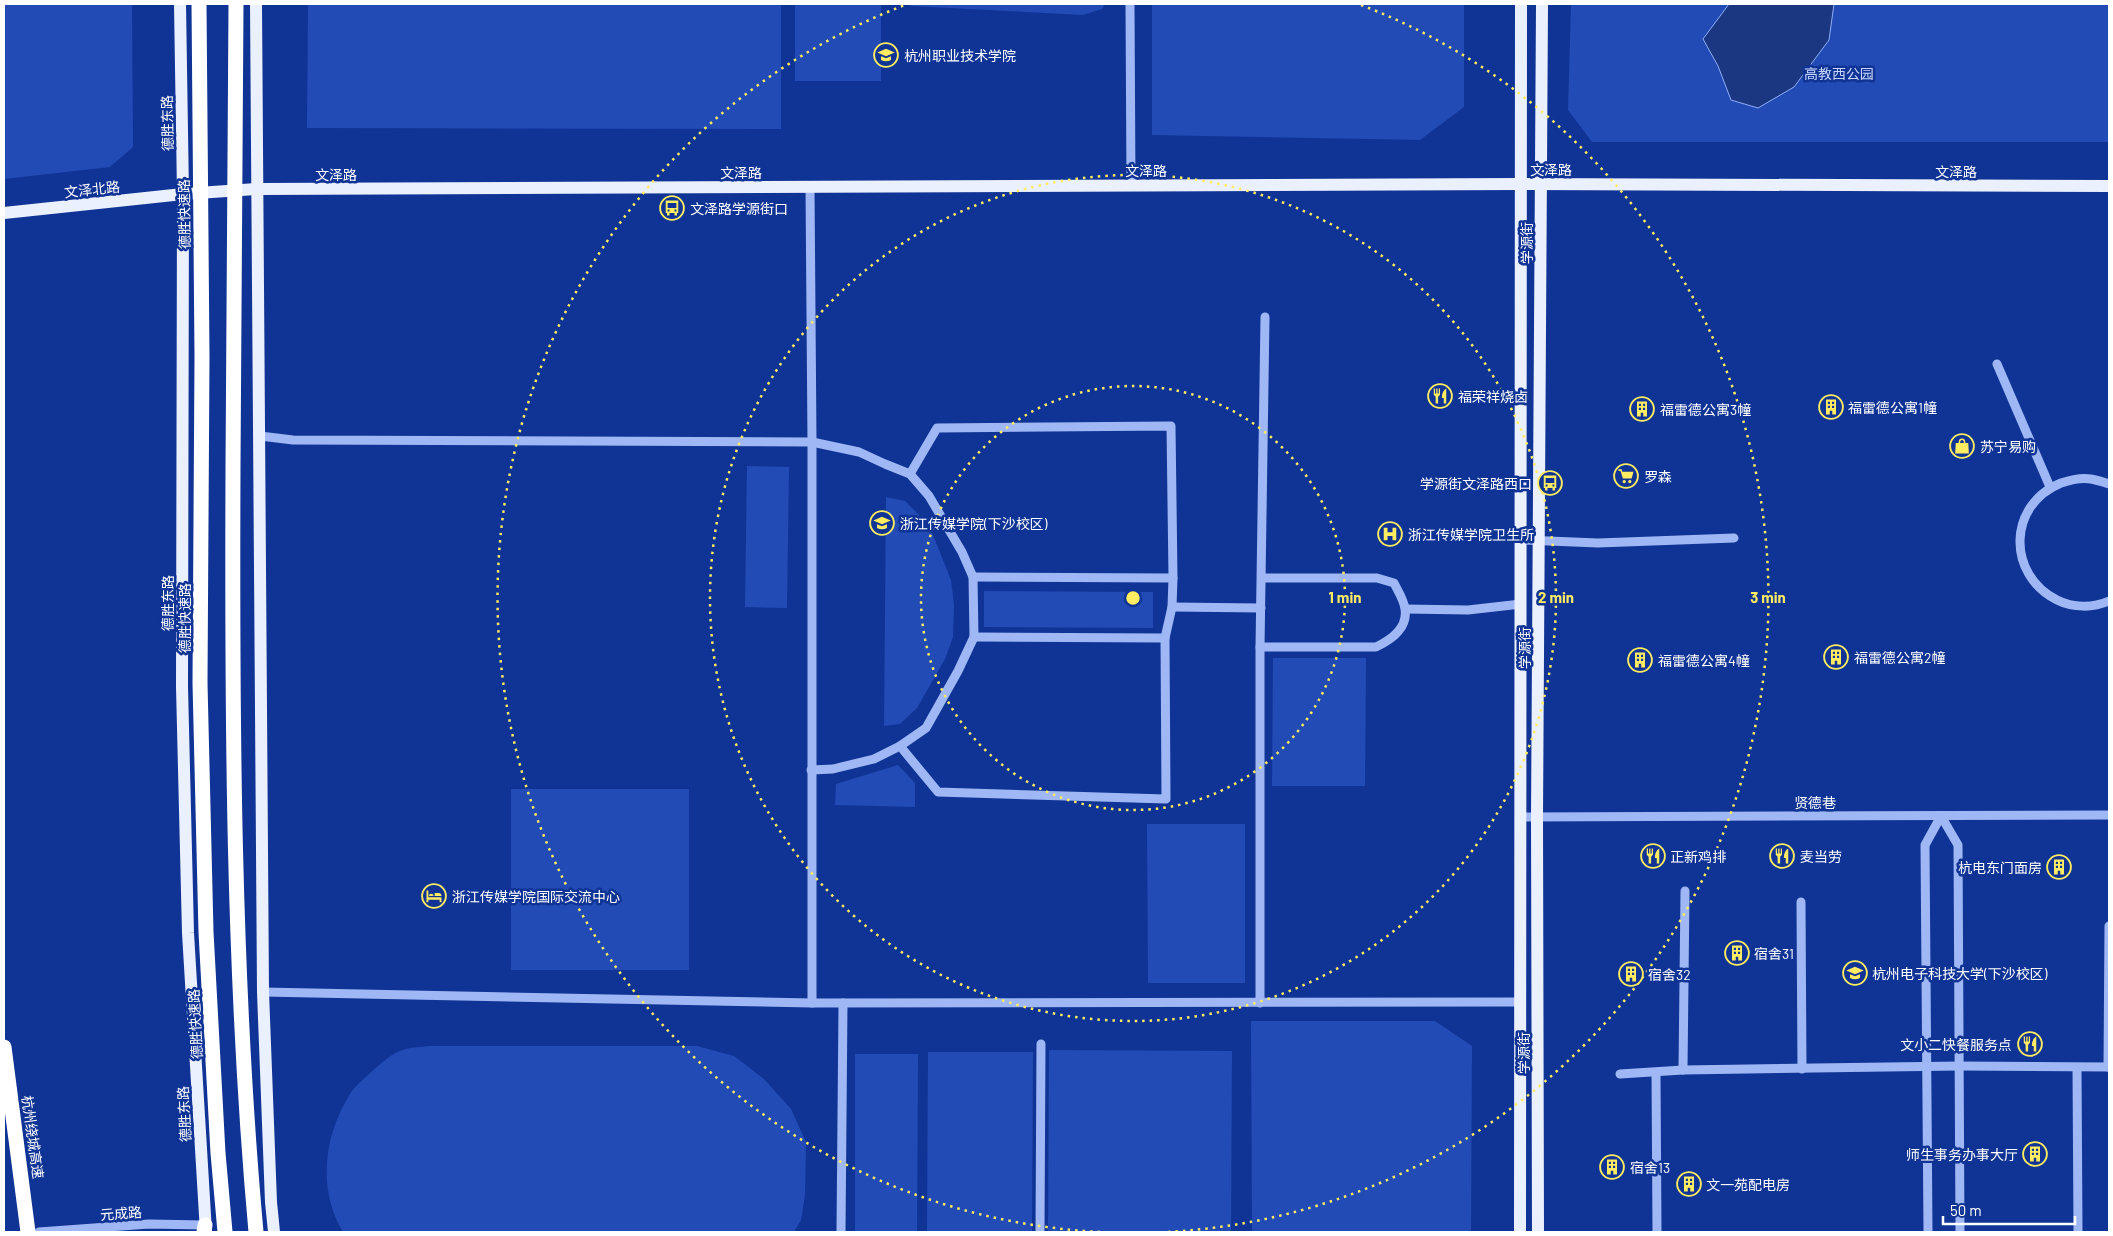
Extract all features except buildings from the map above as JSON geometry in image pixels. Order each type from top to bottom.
[{"type":"highway","name":"德胜快速路","points":[[198,4],[202,357],[200,693],[206,932],[218,1153],[225,1232]]},
{"type":"highway","points":[[236,4],[232,672],[238,928],[250,1157],[256,1232]]},
{"type":"highway","name":"杭州绕城高速","points":[[4,1047],[28,1232]]},
{"type":"main road","name":"德胜东路","points":[[180,4],[183,194],[182,687],[188,933],[205,1230]]},
{"type":"main road","points":[[256,4],[263,992],[274,1232]]},
{"type":"main road","name":"学源街","points":[[1520,1232],[1521,4]]},
{"type":"main road","name":"学源街","points":[[1538,1232],[1537,817],[1542,4]]},
{"type":"main road","name":"文泽路","points":[[183,194],[257,189],[1521,184],[2109,186]]},
{"type":"main road","name":"文泽北路","points":[[4,213],[183,194]]},
{"type":"street","points":[[1130,4],[1131,186]]},
{"type":"street","points":[[810,187],[812,1003]]},
{"type":"street","points":[[1260,1003],[1260,647],[1265,317]]},
{"type":"street","points":[[1998,364],[2050,488]]},
{"type":"street","points":[[900,746],[938,792],[1166,799],[1165,638],[1172,607],[1173,578],[1171,426],[937,428],[910,474]]},
{"type":"street","points":[[260,436],[303,440],[812,442],[859,452],[910,474],[930,496],[973,577],[974,637],[958,671],[926,728],[900,746],[874,759],[833,769],[811,770]]},
{"type":"street","points":[[2109,484],[2083,479],[2069,480],[2050,488],[2035,501],[2024,518],[2019,539],[2022,559],[2031,579],[2046,594],[2065,604],[2086,606],[2109,601]]},
{"type":"street","points":[[1521,540],[1598,544],[1734,538]]},
{"type":"street","points":[[973,577],[1173,578]]},
{"type":"street","points":[[1260,647],[1376,647],[1390,640],[1401,628],[1406,609],[1394,583],[1377,578],[1262,578]]},
{"type":"street","points":[[1406,609],[1468,610],[1521,604]]},
{"type":"street","points":[[1172,607],[1261,608]]},
{"type":"street","points":[[974,637],[1165,638]]},
{"type":"street","points":[[1941,816],[1958,845],[1960,1232]]},
{"type":"street","points":[[1928,1232],[1925,845],[1941,816]]},
{"type":"street","name":"贤德巷","points":[[1520,817],[2109,816]]},
{"type":"street","points":[[1683,1070],[1685,892]]},
{"type":"street","points":[[1801,902],[1802,1068]]},
{"type":"street","points":[[1620,1074],[1683,1070],[1802,1068],[2109,1067],[2109,926]]},
{"type":"street","points":[[263,992],[812,1003],[1520,1002]]},
{"type":"street","points":[[840,1232],[843,1003]]},
{"type":"street","points":[[1040,1232],[1042,1044]]},
{"type":"street","points":[[2077,1068],[2078,1232]]},
{"type":"street","points":[[1656,1073],[1657,1232]]},
{"type":"street","name":"元成路","points":[[39,1232],[150,1224],[205,1230]]},
{"type":"green space","points":[[4,4],[132,4],[133,147],[110,167],[4,179]]},
{"type":"green space","points":[[308,4],[781,4],[781,129],[307,128]]},
{"type":"green space","points":[[795,4],[881,4],[881,81],[795,81]]},
{"type":"green space","points":[[909,4],[1105,4],[1102,9],[1083,15],[911,6]]},
{"type":"green space","points":[[1152,4],[1464,4],[1464,107],[1420,140],[1152,135]]},
{"type":"green space","name":"高教西公园","points":[[1571,4],[2109,4],[2109,142],[1592,142],[1568,110]]},
{"type":"green space","points":[[747,466],[789,467],[787,608],[745,607]]},
{"type":"green space","points":[[886,497],[905,501],[920,516],[933,535],[951,580],[954,605],[953,637],[945,659],[917,708],[900,724],[884,726]]},
{"type":"green space","points":[[984,591],[1153,592],[1153,628],[984,627]]},
{"type":"green space","points":[[1273,658],[1366,658],[1365,786],[1272,786]]},
{"type":"green space","points":[[898,765],[915,783],[915,807],[835,805],[836,784]]},
{"type":"green space","points":[[511,789],[689,789],[689,970],[511,970]]},
{"type":"green space","points":[[1147,824],[1245,824],[1245,983],[1148,983]]},
{"type":"green space","points":[[1251,1021],[1435,1021],[1472,1046],[1471,1232],[1252,1232]]},
{"type":"green space","points":[[430,1046],[697,1046],[734,1056],[764,1079],[791,1109],[806,1142],[805,1195],[801,1220],[794,1232],[343,1232],[329,1198],[327,1180],[330,1144],[341,1110],[354,1088],[387,1058],[403,1050]]},
{"type":"green space","points":[[1049,1050],[1232,1051],[1231,1232],[1048,1232]]},
{"type":"green space","points":[[928,1052],[1033,1052],[1032,1232],[927,1232]]},
{"type":"green space","points":[[855,1054],[918,1054],[917,1232],[855,1232]]},
{"type":"shaded area","points":[[1729,4],[1834,4],[1829,40],[1794,87],[1758,108],[1731,100],[1718,66],[1703,39]]},
{"type":"place","name":"杭州职业技术学院","points":[[886,55]]},
{"type":"place","name":"文泽路学源街口","points":[[672,208]]},
{"type":"place","name":"福荣祥烧卤","points":[[1440,396]]},
{"type":"place","name":"福雷德公寓1幢","points":[[1831,407]]},
{"type":"place","name":"福雷德公寓3幢","points":[[1642,409]]},
{"type":"place","name":"苏宁易购","points":[[1962,446]]},
{"type":"place","name":"罗森","points":[[1626,476]]},
{"type":"place","name":"学源街文泽路西口","points":[[1550,483]]},
{"type":"place","name":"浙江传媒学院(下沙校区)","points":[[882,523]]},
{"type":"place","name":"浙江传媒学院卫生所","points":[[1390,534]]},
{"type":"place","name":"福雷德公寓2幢","points":[[1836,657]]},
{"type":"place","name":"福雷德公寓4幢","points":[[1640,660]]},
{"type":"place","name":"正新鸡排","points":[[1653,856]]},
{"type":"place","name":"麦当劳","points":[[1782,856]]},
{"type":"place","name":"杭电东门面房","points":[[2059,867]]},
{"type":"place","name":"浙江传媒学院国际交流中心","points":[[434,896]]},
{"type":"place","name":"宿舍31","points":[[1737,953]]},
{"type":"place","name":"杭州电子科技大学(下沙校区)","points":[[1855,973]]},
{"type":"place","name":"宿舍32","points":[[1631,974]]},
{"type":"place","name":"文小二快餐服务点","points":[[2030,1044]]},
{"type":"place","name":"师生事务办事大厅","points":[[2035,1154]]},
{"type":"place","name":"宿舍13","points":[[1612,1167]]},
{"type":"place","name":"文一苑配电房","points":[[1689,1184]]}]
